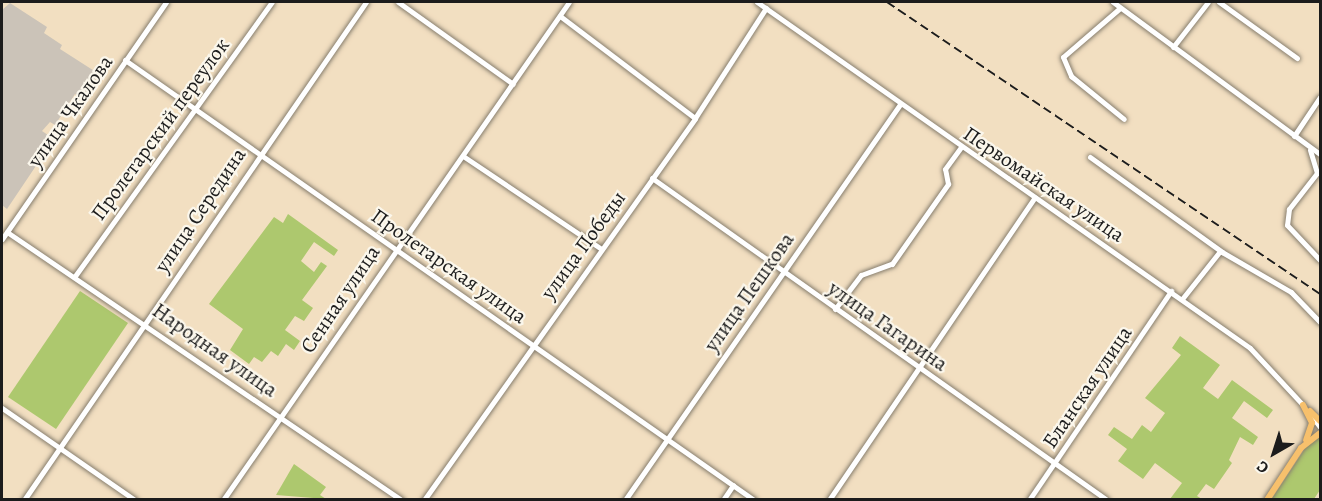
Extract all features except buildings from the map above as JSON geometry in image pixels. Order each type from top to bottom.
[{"type":"main road","points":[[1267,500],[1312,427],[1309,413],[1303,405]]},
{"type":"main road","points":[[1303,405],[1320,421]]},
{"type":"main road","points":[[1301,448],[1320,434]]},
{"type":"street","name":"улица Чкалова","points":[[2,239],[166,2]]},
{"type":"street","name":"Пролетарский переулок","points":[[75,276],[272,2]]},
{"type":"street","name":"улица Середина","points":[[24,500],[258,153],[366,2]]},
{"type":"street","points":[[398,2],[513,84]]},
{"type":"street","name":"Сенная улица","points":[[223,500],[394,248],[464,156],[569,2]]},
{"type":"street","name":"Первомайская улица","points":[[757,2],[1250,348],[1303,405]]},
{"type":"street","points":[[1113,2],[1320,154]]},
{"type":"street","points":[[1173,47],[1208,2]]},
{"type":"street","points":[[1219,2],[1297,58]]},
{"type":"street","name":"улица Победы","points":[[424,500],[532,344],[694,118],[766,8]]},
{"type":"street","points":[[1120,8],[1063,57],[1071,76],[1124,119]]},
{"type":"street","points":[[560,16],[694,118]]},
{"type":"street","name":"Пролетарская улица","points":[[125,60],[754,500]]},
{"type":"street","points":[[1294,136],[1320,97]]},
{"type":"street","name":"улица Пешкова","points":[[625,500],[900,104]]},
{"type":"street","points":[[1305,144],[1319,162],[1317,173],[1290,209],[1287,225],[1320,260]]},
{"type":"street","points":[[835,309],[861,275],[891,264],[948,184],[945,169],[961,147]]},
{"type":"street","points":[[464,156],[600,248]]},
{"type":"street","points":[[1090,157],[1220,251],[1291,292],[1320,322]]},
{"type":"street","name":"улица Гагарина","points":[[652,178],[1107,500]]},
{"type":"street","points":[[829,500],[1035,197]]},
{"type":"street","name":"Народная улица","points":[[7,232],[144,321],[401,500]]},
{"type":"street","points":[[1182,299],[1220,251]]},
{"type":"street","name":"Бланская улица","points":[[1029,500],[1171,291]]},
{"type":"street","points":[[2,408],[135,500]]},
{"type":"street","points":[[1309,413],[1320,428]]},
{"type":"street","points":[[723,500],[733,485]]},
{"type":"shaded area","points":[[10,3],[47,27],[44,33],[62,45],[60,49],[99,74],[83,99],[75,94],[55,125],[50,122],[42,131],[54,139],[7,209],[2,205],[2,10]]},
{"type":"green space","points":[[288,214],[338,250],[334,256],[314,242],[301,261],[314,272],[321,262],[327,266],[302,300],[313,308],[304,321],[295,316],[285,330],[300,341],[294,350],[286,344],[278,356],[271,351],[262,362],[254,357],[249,364],[230,350],[243,329],[209,304],[274,217],[283,223]]},
{"type":"green space","points":[[80,291],[128,323],[56,429],[8,397]]},
{"type":"green space","points":[[1180,336],[1220,365],[1203,388],[1218,399],[1232,380],[1273,410],[1267,418],[1244,401],[1232,418],[1258,437],[1253,445],[1240,437],[1229,460],[1232,463],[1214,489],[1206,484],[1197,496],[1202,499],[1170,499],[1182,483],[1155,463],[1143,479],[1118,461],[1127,449],[1108,435],[1114,427],[1132,439],[1142,425],[1151,432],[1165,413],[1145,398],[1181,355],[1172,348]]},
{"type":"green space","points":[[1320,437],[1320,490],[1314,499],[1271,500],[1310,441]]},
{"type":"green space","points":[[294,464],[326,487],[320,495],[326,499],[276,495]]},
{"type":"railway","points":[[887,2],[1320,294]]}]
